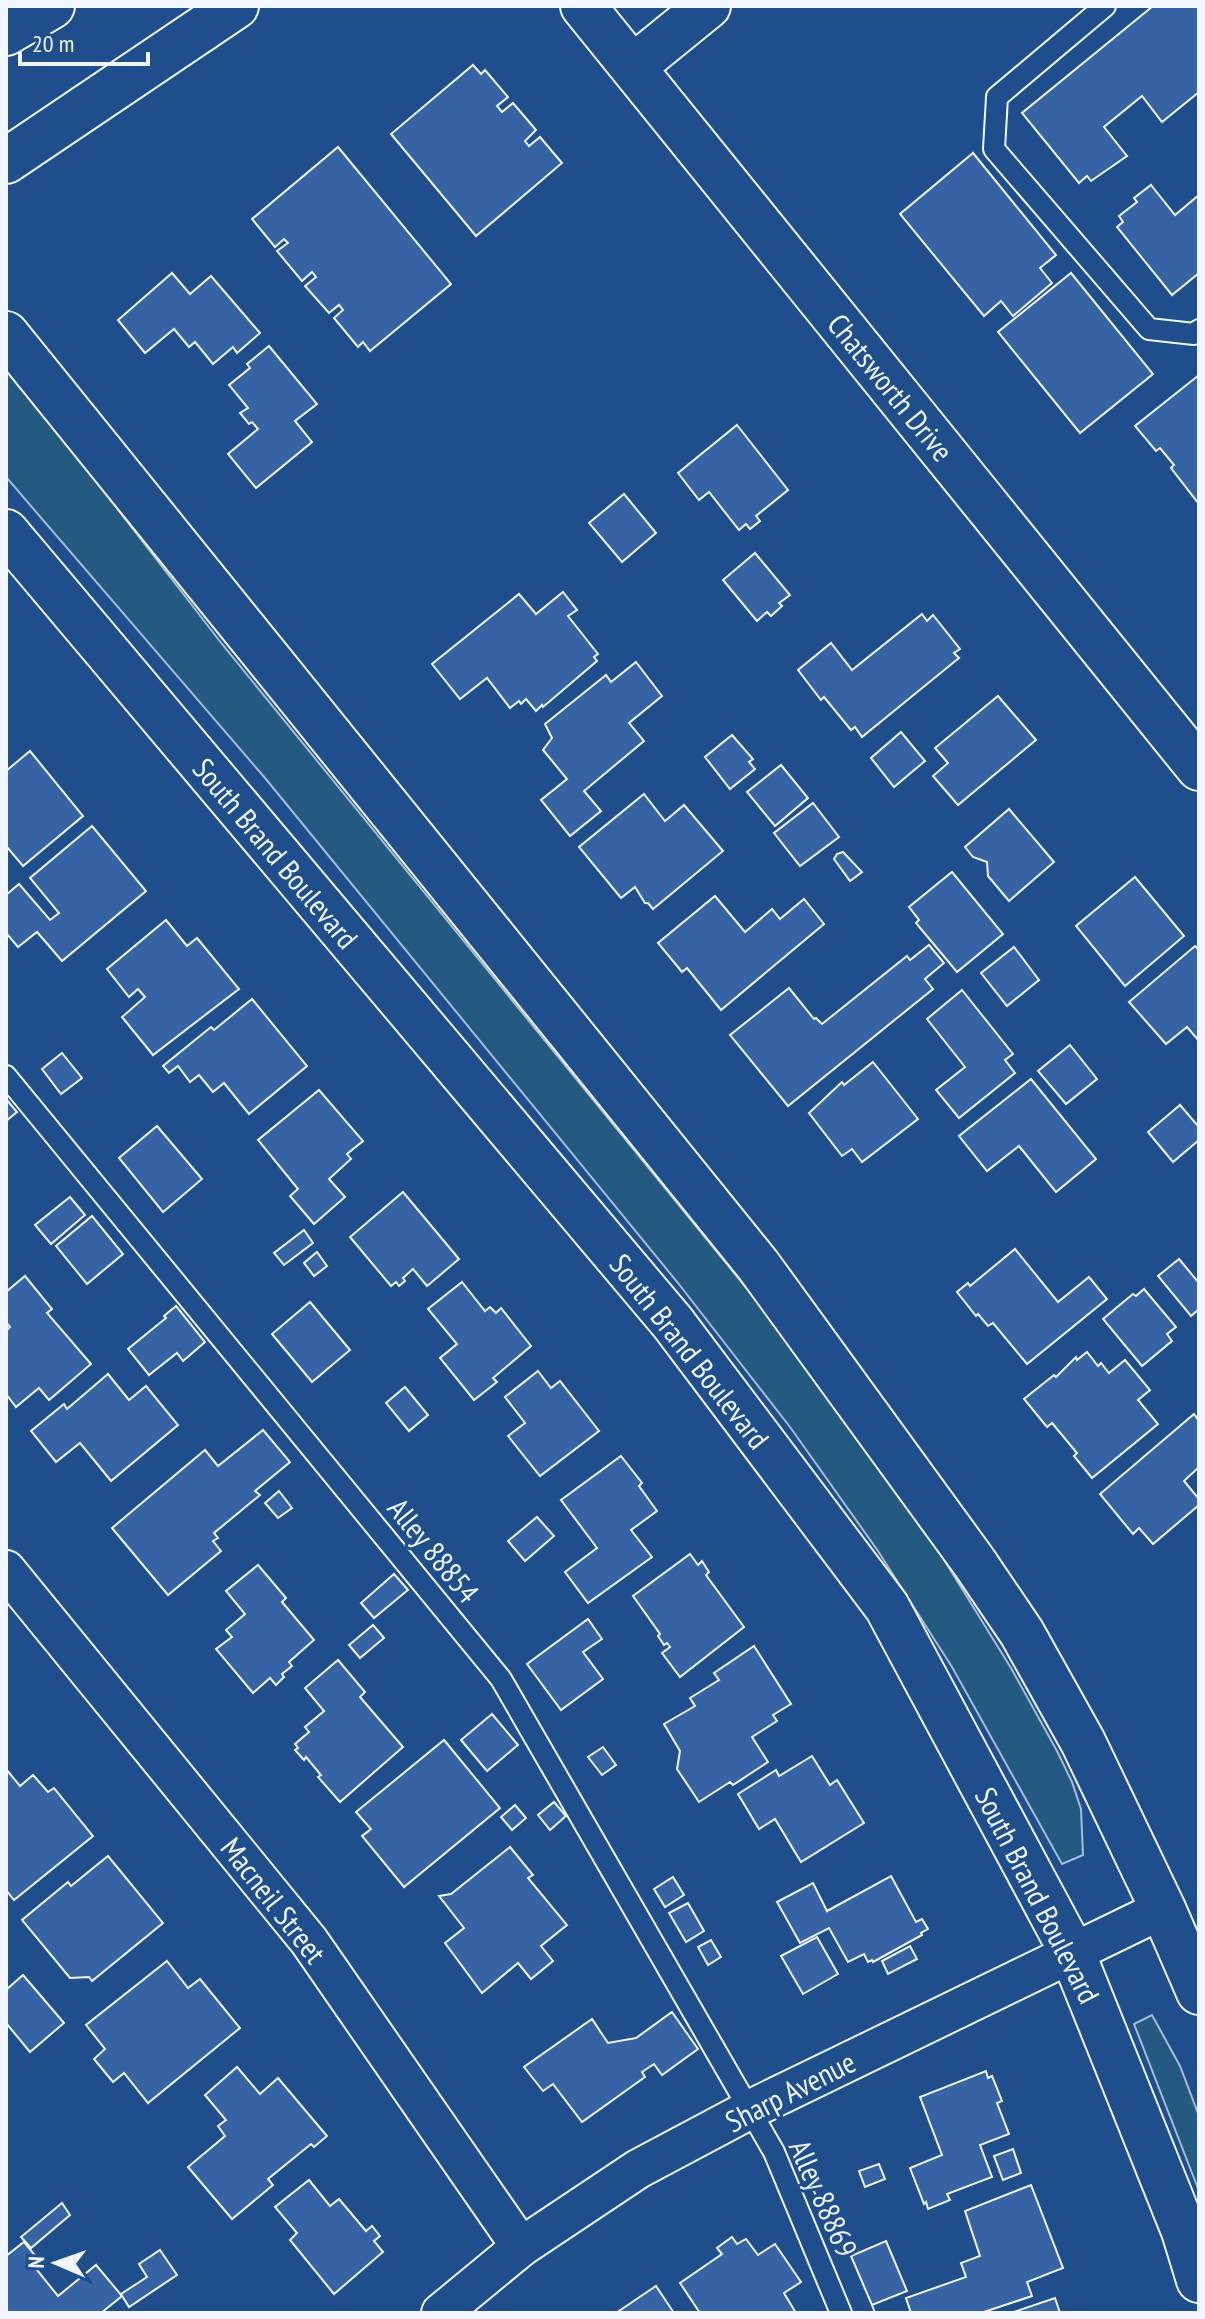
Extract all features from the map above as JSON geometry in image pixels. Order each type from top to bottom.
[{"type":"main road","points":[[6,33],[52,6]]},
{"type":"main road","points":[[22,150],[236,6]]},
{"type":"main road","name":"Chatsworth Drive","points":[[583,6],[1199,768]]},
{"type":"main road","points":[[633,67],[708,6]]},
{"type":"main road","points":[[6,334],[758,1265],[974,1562],[1022,1633],[1083,1742],[1199,1992]]},
{"type":"main road","name":"South Brand Boulevard","points":[[6,532],[673,1323],[887,1607],[1072,1952],[1184,2231],[1199,2280]]},
{"type":"street","name":"Macneil Street","points":[[6,1570],[309,1941],[521,2247]]},
{"type":"street","name":"Sharp Avenue","points":[[441,2313],[521,2247],[638,2169],[747,2111],[1163,1909]]},
{"type":"lane","points":[[1105,6],[997,97],[994,149],[1149,329],[1194,334],[1199,330]]},
{"type":"lane","name":"Alley 88854","points":[[6,1076],[501,1679],[747,2111]]},
{"type":"lane","name":"Alley 88869","points":[[747,2111],[774,2152],[841,2313]]},
{"type":"shaded area","points":[[6,365],[222,644],[752,1295],[866,1445],[933,1542],[1011,1668],[1057,1751],[1081,1809],[1083,1855],[1062,1864],[952,1667],[878,1551],[790,1427],[678,1283],[265,778],[6,477]]},
{"type":"shaded area","points":[[1152,2015],[1180,2066],[1199,2116],[1199,2191],[1134,2024]]},
{"type":"building","points":[[1153,6],[1199,6],[1199,92],[1162,122],[1142,96],[1104,127],[1127,156],[1091,181],[1087,176],[1079,183],[1022,113]]},
{"type":"building","points":[[473,65],[481,74],[485,70],[508,97],[497,106],[502,112],[513,103],[536,130],[525,141],[529,146],[540,137],[562,163],[476,236],[391,134]]},
{"type":"building","points":[[338,147],[451,284],[370,351],[363,342],[358,347],[334,318],[343,310],[339,305],[329,313],[305,286],[316,277],[312,272],[302,281],[277,251],[288,243],[284,239],[275,247],[252,219]]},
{"type":"building","points":[[973,153],[1056,255],[1040,268],[1052,283],[1013,316],[1001,301],[984,316],[900,214]]},
{"type":"building","points":[[1151,185],[1175,215],[1199,195],[1199,273],[1172,295],[1117,227],[1123,222],[1119,216],[1137,202],[1134,198]]},
{"type":"building","points":[[172,273],[190,294],[211,276],[260,333],[237,353],[233,347],[213,364],[195,342],[189,347],[174,329],[145,353],[118,320]]},
{"type":"building","points":[[1071,273],[1153,374],[1080,433],[998,332]]},
{"type":"building","points":[[269,346],[317,404],[295,421],[312,442],[256,488],[228,454],[258,429],[240,413],[248,408],[229,385],[250,368],[247,364]]},
{"type":"building","points":[[1199,375],[1199,504],[1171,468],[1174,465],[1160,448],[1156,451],[1135,426]]},
{"type":"building","points":[[737,425],[788,490],[756,516],[760,521],[750,529],[746,524],[739,530],[709,492],[699,500],[678,473]]},
{"type":"building","points":[[624,494],[656,533],[622,562],[589,523]]},
{"type":"building","points":[[755,553],[790,595],[779,603],[782,606],[771,616],[767,612],[757,621],[723,580]]},
{"type":"building","points":[[563,592],[577,610],[568,616],[598,654],[594,657],[597,661],[536,711],[526,699],[510,708],[487,678],[460,699],[432,664],[519,594],[536,614]]},
{"type":"building","points":[[922,614],[927,621],[933,615],[960,649],[954,653],[959,658],[862,737],[855,727],[851,730],[824,697],[821,700],[798,670],[831,643],[852,670]]},
{"type":"building","points":[[636,662],[662,696],[629,723],[644,741],[584,791],[601,811],[570,836],[541,800],[567,779],[543,750],[552,738],[545,724],[606,675],[611,682]]},
{"type":"building","points":[[998,696],[1036,740],[958,805],[933,776],[948,763],[935,748]]},
{"type":"building","points":[[901,732],[925,761],[894,787],[871,758]]},
{"type":"building","points":[[732,735],[753,759],[749,762],[755,769],[730,789],[705,757]]},
{"type":"building","points":[[30,751],[83,816],[23,866],[6,846],[6,771]]},
{"type":"building","points":[[781,765],[808,798],[775,826],[747,792]]},
{"type":"building","points":[[644,794],[665,821],[684,805],[723,851],[653,909],[635,887],[621,898],[579,847]]},
{"type":"building","points":[[813,803],[839,837],[800,866],[774,833]]},
{"type":"building","points":[[1009,809],[1054,862],[1009,901],[988,876],[987,862],[973,857],[965,847]]},
{"type":"building","points":[[92,826],[146,891],[62,961],[37,932],[18,947],[6,933],[6,895],[19,884],[50,920],[59,913],[30,878]]},
{"type":"building","points":[[843,852],[862,872],[850,881],[834,859]]},
{"type":"building","points":[[952,872],[1003,934],[957,972],[916,923],[919,920],[909,907]]},
{"type":"building","points":[[1135,877],[1184,936],[1125,986],[1076,926]]},
{"type":"building","points":[[715,896],[745,932],[772,909],[780,919],[804,899],[824,924],[721,1010],[687,968],[682,972],[658,943]]},
{"type":"building","points":[[166,920],[187,946],[197,938],[239,989],[153,1055],[122,1017],[145,997],[138,989],[129,997],[107,969]]},
{"type":"building","points":[[929,945],[944,963],[925,979],[933,989],[788,1106],[730,1035],[789,988],[814,1019],[822,1024],[907,956],[910,960]]},
{"type":"building","points":[[1195,946],[1199,950],[1199,1041],[1187,1027],[1166,1044],[1129,1002]]},
{"type":"building","points":[[1014,947],[1039,980],[1007,1006],[981,973]]},
{"type":"building","points":[[962,990],[1013,1054],[1005,1060],[1015,1073],[959,1118],[936,1090],[965,1067],[927,1019]]},
{"type":"building","points":[[252,999],[307,1066],[249,1114],[224,1083],[213,1092],[199,1075],[190,1082],[178,1066],[169,1073],[163,1066]]},
{"type":"building","points":[[1070,1045],[1097,1079],[1066,1104],[1038,1071]]},
{"type":"building","points":[[62,1053],[82,1078],[61,1094],[42,1069]]},
{"type":"building","points":[[873,1062],[918,1119],[862,1162],[852,1149],[842,1156],[809,1113],[842,1082],[844,1085]]},
{"type":"building","points":[[1031,1079],[1096,1159],[1056,1192],[1019,1146],[987,1171],[959,1136]]},
{"type":"building","points":[[319,1090],[363,1141],[347,1154],[351,1159],[329,1179],[345,1197],[314,1224],[290,1196],[298,1189],[258,1140]]},
{"type":"building","points":[[6,1099],[17,1112],[6,1121]]},
{"type":"building","points":[[1180,1105],[1199,1127],[1199,1140],[1173,1162],[1148,1132]]},
{"type":"building","points":[[157,1126],[202,1179],[163,1212],[119,1158]]},
{"type":"building","points":[[403,1192],[459,1259],[427,1286],[413,1269],[399,1286],[396,1282],[391,1286],[350,1237]]},
{"type":"building","points":[[70,1197],[85,1215],[51,1244],[35,1225]]},
{"type":"building","points":[[92,1216],[123,1254],[87,1284],[56,1246]]},
{"type":"building","points":[[304,1230],[313,1243],[284,1265],[274,1253]]},
{"type":"building","points":[[1015,1249],[1058,1302],[1089,1277],[1107,1299],[1027,1364],[993,1323],[988,1326],[978,1314],[976,1316],[957,1292],[968,1283],[970,1286]]},
{"type":"building","points":[[317,1252],[327,1266],[314,1276],[304,1263]]},
{"type":"building","points":[[1179,1259],[1199,1283],[1199,1309],[1191,1316],[1158,1276]]},
{"type":"building","points":[[25,1276],[52,1309],[47,1313],[91,1364],[49,1400],[39,1388],[16,1407],[6,1394],[6,1331],[10,1327],[6,1322],[6,1292]]},
{"type":"building","points":[[462,1282],[485,1311],[490,1307],[496,1313],[501,1308],[531,1346],[493,1378],[497,1382],[474,1400],[440,1358],[457,1344],[428,1309]]},
{"type":"building","points":[[1144,1289],[1176,1327],[1167,1334],[1172,1341],[1142,1366],[1103,1319],[1133,1294],[1136,1296]]},
{"type":"building","points":[[310,1302],[350,1350],[312,1382],[272,1334]]},
{"type":"building","points":[[176,1306],[205,1342],[183,1361],[177,1353],[149,1375],[128,1349]]},
{"type":"building","points":[[1087,1352],[1098,1366],[1101,1363],[1109,1373],[1125,1360],[1150,1390],[1138,1400],[1158,1424],[1092,1478],[1074,1456],[1077,1453],[1052,1423],[1047,1427],[1024,1399],[1054,1375],[1056,1377],[1076,1357],[1077,1360]]},
{"type":"building","points":[[538,1371],[551,1388],[560,1381],[599,1431],[540,1476],[508,1436],[525,1423],[505,1397]]},
{"type":"building","points":[[108,1374],[129,1400],[146,1386],[178,1425],[111,1481],[80,1443],[56,1462],[31,1431],[64,1404],[67,1409]]},
{"type":"building","points":[[405,1387],[428,1415],[409,1431],[386,1403]]},
{"type":"building","points":[[1194,1414],[1199,1421],[1199,1467],[1184,1481],[1199,1499],[1199,1505],[1153,1544],[1139,1528],[1133,1534],[1100,1494]]},
{"type":"building","points":[[263,1430],[290,1462],[255,1491],[260,1495],[214,1533],[218,1538],[213,1541],[221,1551],[168,1595],[112,1528],[205,1450],[218,1466]]},
{"type":"building","points":[[621,1456],[642,1483],[639,1486],[657,1511],[631,1530],[652,1557],[588,1603],[565,1572],[597,1548],[561,1500]]},
{"type":"building","points":[[279,1491],[292,1508],[278,1518],[265,1503]]},
{"type":"building","points":[[537,1517],[554,1536],[525,1561],[508,1541]]},
{"type":"building","points":[[690,1554],[698,1565],[702,1561],[709,1572],[706,1575],[744,1627],[680,1677],[662,1653],[670,1647],[667,1643],[664,1645],[658,1636],[660,1634],[633,1596]]},
{"type":"building","points":[[258,1565],[286,1598],[282,1602],[314,1640],[289,1662],[292,1666],[282,1674],[284,1677],[276,1685],[270,1678],[253,1693],[216,1649],[232,1637],[226,1630],[245,1614],[226,1591]]},
{"type":"building","points":[[394,1574],[408,1590],[374,1618],[361,1603]]},
{"type":"building","points":[[588,1619],[602,1639],[583,1652],[603,1679],[561,1710],[527,1664]]},
{"type":"building","points":[[373,1625],[384,1638],[360,1658],[349,1645]]},
{"type":"building","points":[[754,1646],[791,1704],[773,1715],[777,1721],[752,1737],[768,1762],[699,1802],[677,1769],[680,1751],[664,1724],[695,1706],[690,1698],[719,1680],[714,1673]]},
{"type":"building","points":[[338,1660],[365,1692],[360,1697],[403,1747],[340,1802],[318,1777],[321,1775],[306,1757],[304,1760],[295,1750],[298,1748],[295,1744],[309,1732],[305,1727],[324,1711],[305,1688]]},
{"type":"building","points":[[492,1714],[518,1745],[487,1771],[461,1740]]},
{"type":"building","points":[[444,1740],[500,1808],[404,1887],[362,1836],[371,1829],[356,1812]]},
{"type":"building","points":[[603,1747],[616,1765],[602,1775],[588,1757]]},
{"type":"building","points":[[812,1756],[830,1785],[837,1780],[864,1823],[801,1862],[775,1819],[759,1829],[738,1794],[776,1770],[779,1776]]},
{"type":"building","points":[[6,1769],[20,1786],[33,1775],[48,1792],[54,1788],[93,1836],[14,1900],[6,1890]]},
{"type":"building","points":[[554,1802],[566,1816],[550,1830],[538,1815]]},
{"type":"building","points":[[515,1805],[526,1818],[512,1830],[501,1817]]},
{"type":"building","points":[[510,1847],[533,1875],[528,1878],[567,1925],[541,1946],[553,1961],[531,1979],[518,1963],[482,1993],[445,1943],[464,1928],[439,1896],[451,1894]]},
{"type":"building","points":[[108,1856],[163,1923],[92,1981],[89,1977],[70,1978],[22,1920],[68,1882],[71,1886]]},
{"type":"building","points":[[891,1876],[916,1922],[922,1919],[928,1929],[873,1962],[868,1962],[864,1954],[848,1962],[829,1928],[800,1943],[777,1902],[813,1883],[827,1911]]},
{"type":"building","points":[[673,1877],[684,1895],[665,1907],[654,1889]]},
{"type":"building","points":[[688,1903],[704,1931],[686,1942],[669,1913]]},
{"type":"building","points":[[817,1937],[838,1974],[803,1994],[781,1956]]},
{"type":"building","points":[[711,1940],[721,1957],[708,1965],[698,1947]]},
{"type":"building","points":[[910,1946],[917,1959],[888,1974],[882,1961]]},
{"type":"building","points":[[167,1961],[188,1988],[200,1979],[240,2028],[148,2103],[124,2073],[113,2082],[94,2059],[105,2049],[86,2025]]},
{"type":"building","points":[[23,1975],[64,2023],[30,2052],[6,2023],[6,1990]]},
{"type":"building","points":[[672,2012],[698,2049],[662,2075],[654,2064],[642,2072],[645,2077],[582,2122],[553,2084],[543,2091],[524,2067],[592,2019],[608,2043],[636,2038]]},
{"type":"building","points":[[237,2067],[260,2094],[278,2078],[327,2136],[314,2147],[311,2144],[268,2179],[273,2185],[232,2219],[188,2167],[225,2136],[218,2126],[226,2120],[205,2095]]},
{"type":"building","points":[[986,2071],[988,2078],[992,2076],[1002,2101],[997,2103],[1009,2134],[980,2145],[992,2177],[947,2194],[950,2200],[928,2209],[910,2168],[942,2155],[920,2097]]},
{"type":"building","points":[[1013,2149],[1021,2173],[1003,2180],[994,2156]]},
{"type":"building","points":[[879,2164],[885,2179],[865,2187],[859,2171]]},
{"type":"building","points":[[309,2180],[330,2206],[339,2199],[366,2231],[372,2226],[380,2236],[374,2241],[383,2252],[334,2294],[290,2240],[297,2233],[275,2207]]},
{"type":"building","points":[[1031,2185],[1063,2268],[1027,2282],[1032,2296],[981,2313],[911,2313],[906,2298],[966,2277],[961,2263],[980,2256],[965,2211]]},
{"type":"building","points":[[62,2203],[70,2215],[31,2248],[21,2237]]},
{"type":"building","points":[[732,2237],[737,2244],[746,2239],[758,2255],[775,2244],[801,2282],[784,2293],[796,2313],[700,2313],[680,2283],[722,2254],[717,2248]]},
{"type":"building","points":[[886,2241],[907,2291],[872,2305],[851,2256]]},
{"type":"building","points":[[24,2242],[43,2265],[37,2270],[58,2296],[96,2265],[122,2296],[101,2313],[6,2313],[6,2256]]},
{"type":"building","points":[[160,2250],[177,2275],[129,2307],[121,2294],[147,2277],[139,2264]]},
{"type":"building","points":[[656,2286],[674,2313],[616,2313]]},
{"type":"building","points":[[1055,2298],[1060,2313],[1011,2313]]},
{"type":"fence","points":[[795,2149],[835,2238],[851,2256]]},
{"type":"fence","points":[[872,2305],[875,2313]]}]
